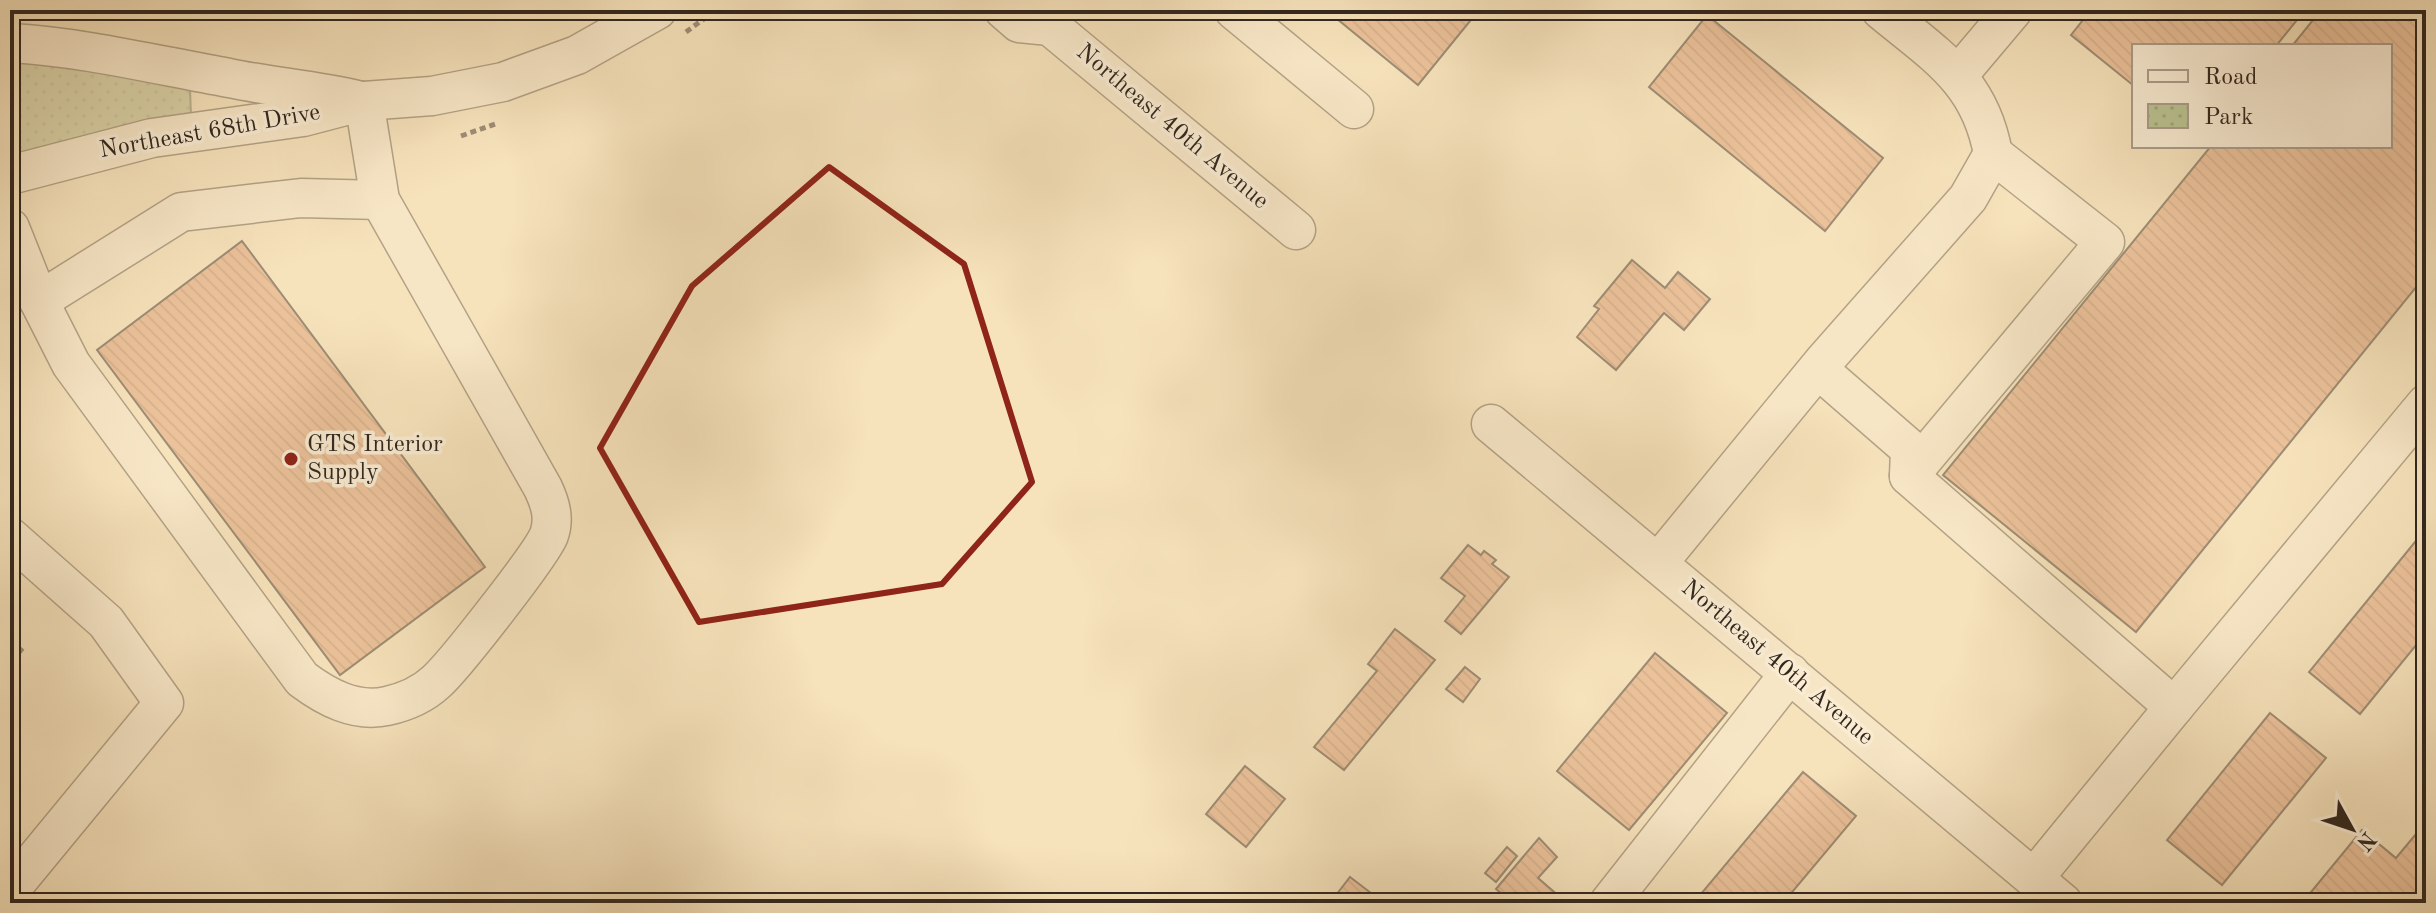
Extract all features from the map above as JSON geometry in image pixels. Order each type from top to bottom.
[{"type":"street","name":"Northeast 68th Drive","points":[[10,175],[152,138],[303,117],[364,101],[432,96],[503,82],[577,55],[657,10]]},
{"type":"street","name":"Northeast 40th Avenue","points":[[1004,10],[1019,23],[1050,26],[1296,230]]},
{"type":"street","points":[[1234,10],[1354,109]]},
{"type":"street","points":[[1658,563],[1818,369],[1968,198],[1993,154],[1987,121],[1959,74],[1881,10]]},
{"type":"street","points":[[1959,74],[2013,10]]},
{"type":"street","name":"Northeast 68th Drive","points":[[10,43],[83,50],[234,79],[306,88],[364,101]]},
{"type":"street","points":[[10,228],[39,301],[71,364],[302,679],[326,697],[354,706],[384,707],[412,698],[437,681],[542,548],[552,518],[543,488],[380,200],[364,101]]},
{"type":"street","points":[[1909,476],[2105,242],[1993,154]]},
{"type":"street","points":[[39,301],[181,212],[301,198],[380,200]]},
{"type":"street","points":[[1818,369],[1910,449],[1909,476]]},
{"type":"street","points":[[2034,878],[2426,404]]},
{"type":"street","name":"Northeast 40th Avenue","points":[[1491,424],[2063,903]]},
{"type":"street","points":[[1909,476],[2174,707]]},
{"type":"street","points":[[10,537],[106,622],[164,703],[10,890]]},
{"type":"street","points":[[1609,903],[1790,673]]},
{"type":"highlighted area","points":[[829,167],[964,264],[1032,482],[942,584],[699,622],[600,448],[692,286]]},
{"type":"green space","points":[[10,56],[190,89],[191,116],[10,161]]},
{"type":"building","points":[[1326,10],[1479,10],[1418,85]]},
{"type":"building","points":[[2091,10],[2305,10],[2278,44],[2132,44],[2132,84],[2071,35]]},
{"type":"building","points":[[2321,10],[2426,10],[2426,275],[2136,632],[1943,475],[2209,148],[2392,148],[2392,44],[2294,44]]},
{"type":"building","points":[[1707,15],[1883,158],[1825,231],[1649,87]]},
{"type":"building","name":"GTS Interior Supply","points":[[242,241],[485,567],[340,675],[97,350]]},
{"type":"building","points":[[1632,260],[1665,288],[1678,272],[1710,299],[1684,330],[1664,313],[1616,370],[1577,337],[1599,309],[1594,306]]},
{"type":"building","points":[[2415,542],[2426,551],[2426,633],[2360,714],[2309,672]]},
{"type":"building","points":[[1468,545],[1481,555],[1484,551],[1496,560],[1492,564],[1509,577],[1461,634],[1445,621],[1465,596],[1441,578]]},
{"type":"building","points":[[1395,629],[1435,660],[1344,770],[1314,747],[1377,671],[1368,664]]},
{"type":"building","points":[[10,639],[23,650],[10,666]]},
{"type":"building","points":[[1655,653],[1727,713],[1629,830],[1557,771]]},
{"type":"building","points":[[1465,667],[1480,679],[1463,702],[1446,689]]},
{"type":"building","points":[[2270,713],[2326,758],[2222,885],[2167,840]]},
{"type":"building","points":[[1245,766],[1285,799],[1246,847],[1206,814]]},
{"type":"building","points":[[1803,772],[1856,816],[1783,903],[1710,903],[1700,895]]},
{"type":"building","points":[[2426,822],[2426,903],[2302,903],[2362,830],[2396,858]]},
{"type":"building","points":[[1539,838],[1557,857],[1538,878],[1567,903],[1513,903],[1516,900],[1512,896],[1509,900],[1496,889]]},
{"type":"building","points":[[1507,847],[1517,856],[1496,882],[1485,873]]},
{"type":"building","points":[[1350,877],[1384,903],[1330,903]]},
{"type":"place","name":"GTS Interior Supply","points":[[291,459]]}]
